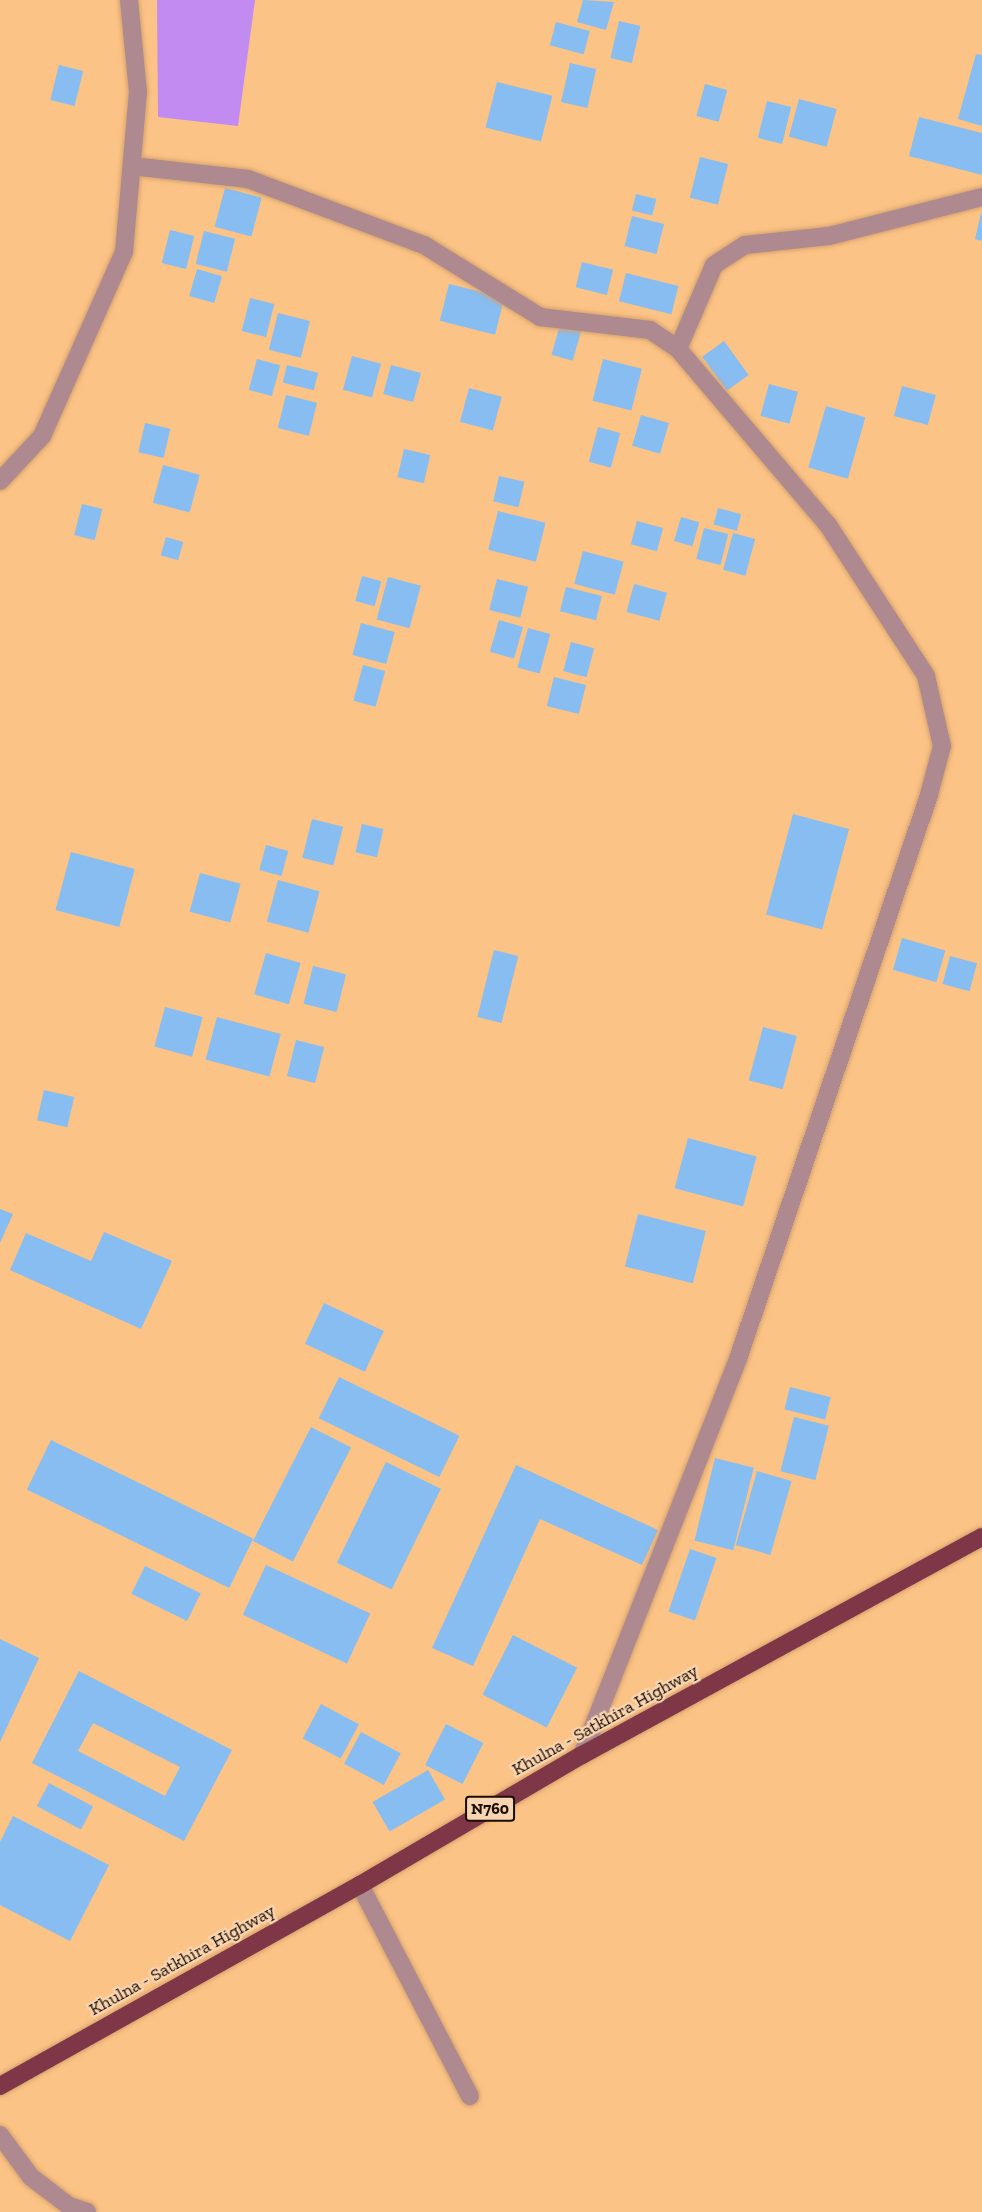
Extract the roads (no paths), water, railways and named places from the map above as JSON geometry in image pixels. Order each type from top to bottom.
[{"type":"highway","name":"Khulna - Satkhira Highway","points":[[0,2086],[360,1885],[582,1755],[982,1537]]},
{"type":"street","points":[[0,481],[42,436],[124,252],[138,92],[129,0]]},
{"type":"street","points":[[132,166],[248,179],[424,245],[540,316],[650,330],[678,349],[828,525],[926,676],[942,746],[847,1043],[738,1359],[582,1755]]},
{"type":"street","points":[[678,349],[714,264],[745,245],[829,236],[982,197]]},
{"type":"street","points":[[360,1885],[470,2096]]},
{"type":"street","points":[[0,2135],[31,2177],[69,2206],[87,2212]]}]
